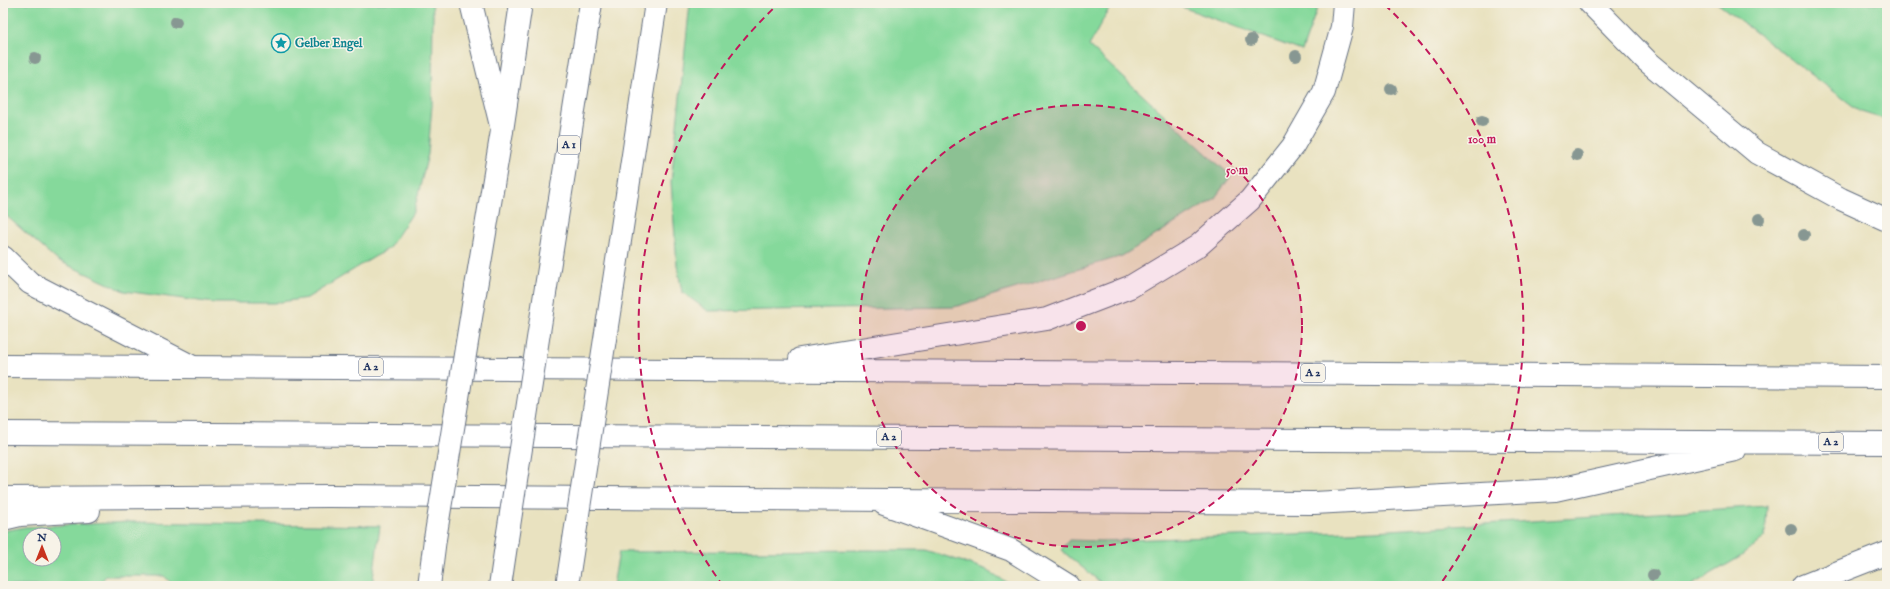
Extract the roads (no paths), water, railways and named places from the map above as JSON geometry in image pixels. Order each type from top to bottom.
[{"type":"main road","points":[[471,3],[502,131]]},
{"type":"main road","points":[[429,586],[435,539],[502,131],[521,3]]},
{"type":"main road","name":"A 1","points":[[500,586],[591,3]]},
{"type":"main road","points":[[567,586],[614,287],[656,3]]},
{"type":"main road","points":[[739,369],[1047,319],[1130,287],[1198,246],[1250,200],[1293,146],[1324,92],[1342,27],[1344,3]]},
{"type":"main road","points":[[1590,3],[1647,61],[1757,153],[1841,200],[1887,220]]},
{"type":"main road","points":[[3,258],[30,283],[191,366]]},
{"type":"main road","name":"A 2","points":[[3,366],[739,369],[1887,377]]},
{"type":"main road","name":"A 2","points":[[3,433],[1887,443]]},
{"type":"main road","points":[[3,498],[329,496],[1314,503],[1555,490],[1775,442]]},
{"type":"main road","points":[[3,519],[20,515],[329,496]]},
{"type":"main road","points":[[868,499],[1012,550],[1069,586]]},
{"type":"main road","points":[[1804,586],[1887,553]]},
{"type":"place","name":"Gelber Engel","points":[[281,43]]}]
